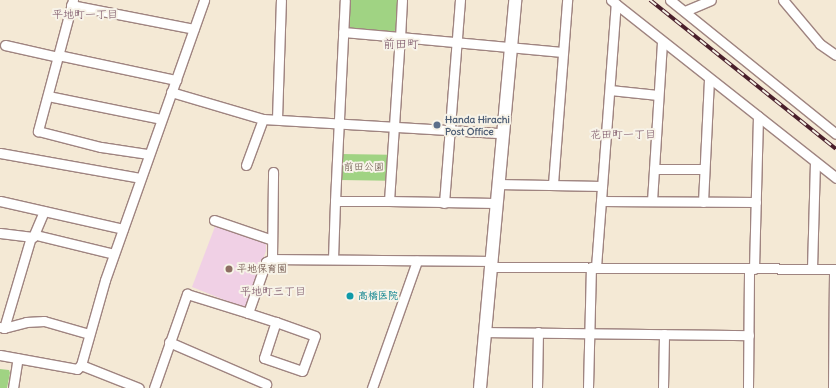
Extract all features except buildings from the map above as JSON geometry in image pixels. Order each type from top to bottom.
[{"type":"street","points":[[0,354],[77,368],[81,365],[114,254],[148,154],[204,0]]},
{"type":"street","points":[[277,119],[281,0]]},
{"type":"street","points":[[333,259],[344,0]]},
{"type":"street","points":[[390,201],[402,0]]},
{"type":"street","points":[[444,202],[460,0]]},
{"type":"street","points":[[480,388],[495,203],[515,0]]},
{"type":"street","points":[[552,184],[567,0]]},
{"type":"street","points":[[670,0],[836,134]]},
{"type":"street","points":[[685,11],[711,0]]},
{"type":"street","points":[[783,0],[820,44],[836,55]]},
{"type":"street","points":[[148,154],[101,146],[38,131],[72,2],[194,29]]},
{"type":"street","points":[[613,2],[836,178]]},
{"type":"street","points":[[588,388],[589,333],[610,90],[613,2]]},
{"type":"street","points":[[343,32],[562,52]]},
{"type":"street","points":[[652,201],[662,41]]},
{"type":"street","points":[[5,45],[176,80]]},
{"type":"street","points":[[703,202],[709,78]]},
{"type":"street","points":[[610,90],[658,95]]},
{"type":"street","points":[[171,92],[263,119],[502,132]]},
{"type":"street","points":[[48,96],[161,118]]},
{"type":"street","points":[[748,388],[758,116]]},
{"type":"street","points":[[246,165],[263,119]]},
{"type":"street","points":[[0,153],[140,178]]},
{"type":"street","points":[[812,269],[815,162]]},
{"type":"street","points":[[654,169],[704,169]]},
{"type":"street","points":[[272,259],[273,172]]},
{"type":"street","points":[[497,184],[602,186]]},
{"type":"street","points":[[0,201],[123,229]]},
{"type":"street","points":[[335,201],[495,203]]},
{"type":"street","points":[[601,201],[756,202]]},
{"type":"street","points":[[2,328],[33,236],[44,211]]},
{"type":"street","points":[[214,220],[272,240]]},
{"type":"street","points":[[0,233],[33,236],[114,254]]},
{"type":"street","points":[[248,313],[266,262],[272,259],[417,261],[594,267],[835,269],[833,388]]},
{"type":"street","points":[[372,388],[417,261]]},
{"type":"street","points":[[154,388],[187,294],[276,322],[315,336],[302,370],[264,358],[276,322]]},
{"type":"street","points":[[2,328],[26,322],[44,321],[89,334]]},
{"type":"street","points":[[485,332],[749,335]]},
{"type":"street","points":[[537,388],[538,332]]},
{"type":"street","points":[[663,388],[664,334]]},
{"type":"street","points":[[169,342],[266,384]]},
{"type":"street","points":[[13,388],[18,358]]},
{"type":"street","points":[[81,365],[139,388]]},
{"type":"shaded area","name":"平地保育園","points":[[216,224],[266,241],[266,251],[246,306],[242,307],[192,287]]},
{"type":"green space","points":[[349,0],[399,0],[397,29],[393,32],[351,29],[349,26]]},
{"type":"green space","name":"前田公園","points":[[340,154],[390,155],[390,181],[340,180]]},
{"type":"green space","points":[[0,369],[9,370],[10,373],[7,388],[0,388]]},
{"type":"railway","points":[[650,0],[836,149]]},
{"type":"place","name":"Handa Hirachi Post Office","points":[[437,125]]},
{"type":"place","name":"平地保育園","points":[[229,269]]},
{"type":"place","name":"高橋医院","points":[[350,296]]},
{"type":"district","name":"平地町一丁目","points":[[85,14]]},
{"type":"district","name":"前田町","points":[[401,44]]},
{"type":"district","name":"花田町一丁目","points":[[623,134]]},
{"type":"district","name":"平地町三丁目","points":[[273,291]]}]
